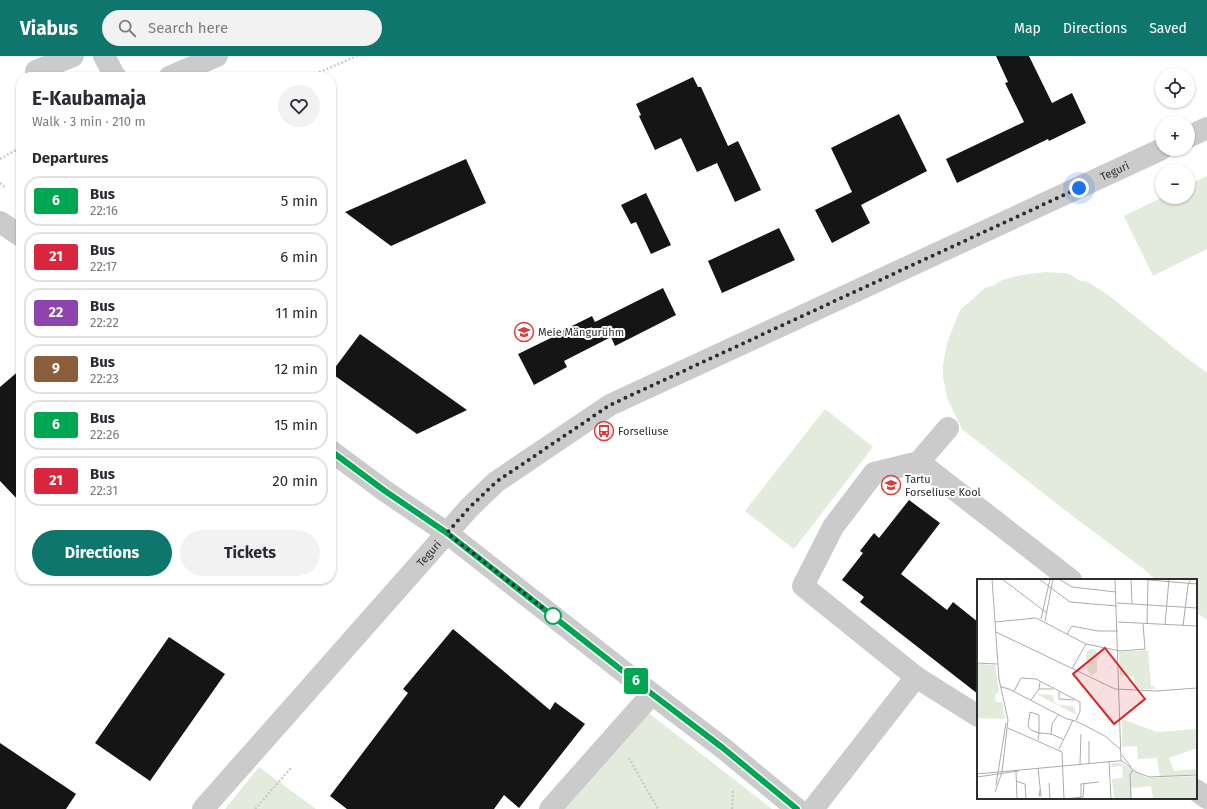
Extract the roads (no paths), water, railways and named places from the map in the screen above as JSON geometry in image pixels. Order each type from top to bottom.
[{"type":"street","points":[[36,71],[73,56]]},
{"type":"street","points":[[104,56],[112,72]]},
{"type":"street","points":[[180,72],[216,56]]},
{"type":"street","points":[[1195,134],[1207,128]]},
{"type":"street","name":"Teguri","points":[[204,809],[469,508],[496,482],[610,405],[1155,152]]},
{"type":"street","points":[[0,222],[16,233]]},
{"type":"street","points":[[948,428],[919,462],[874,473],[833,527],[802,586],[916,677],[977,715]]},
{"type":"street","points":[[336,455],[385,491],[447,533],[723,748],[797,809]]},
{"type":"street","points":[[919,462],[1070,579]]},
{"type":"street","points":[[814,809],[916,677]]},
{"type":"street","points":[[550,809],[652,694]]},
{"type":"street","points":[[1197,791],[1207,798]]},
{"type":"place","name":"Meie Mängurühm","points":[[524,332]]},
{"type":"place","name":"Forseliuse","points":[[604,431]]},
{"type":"place","name":"Tartu Forseliuse Kool","points":[[891,485]]}]
